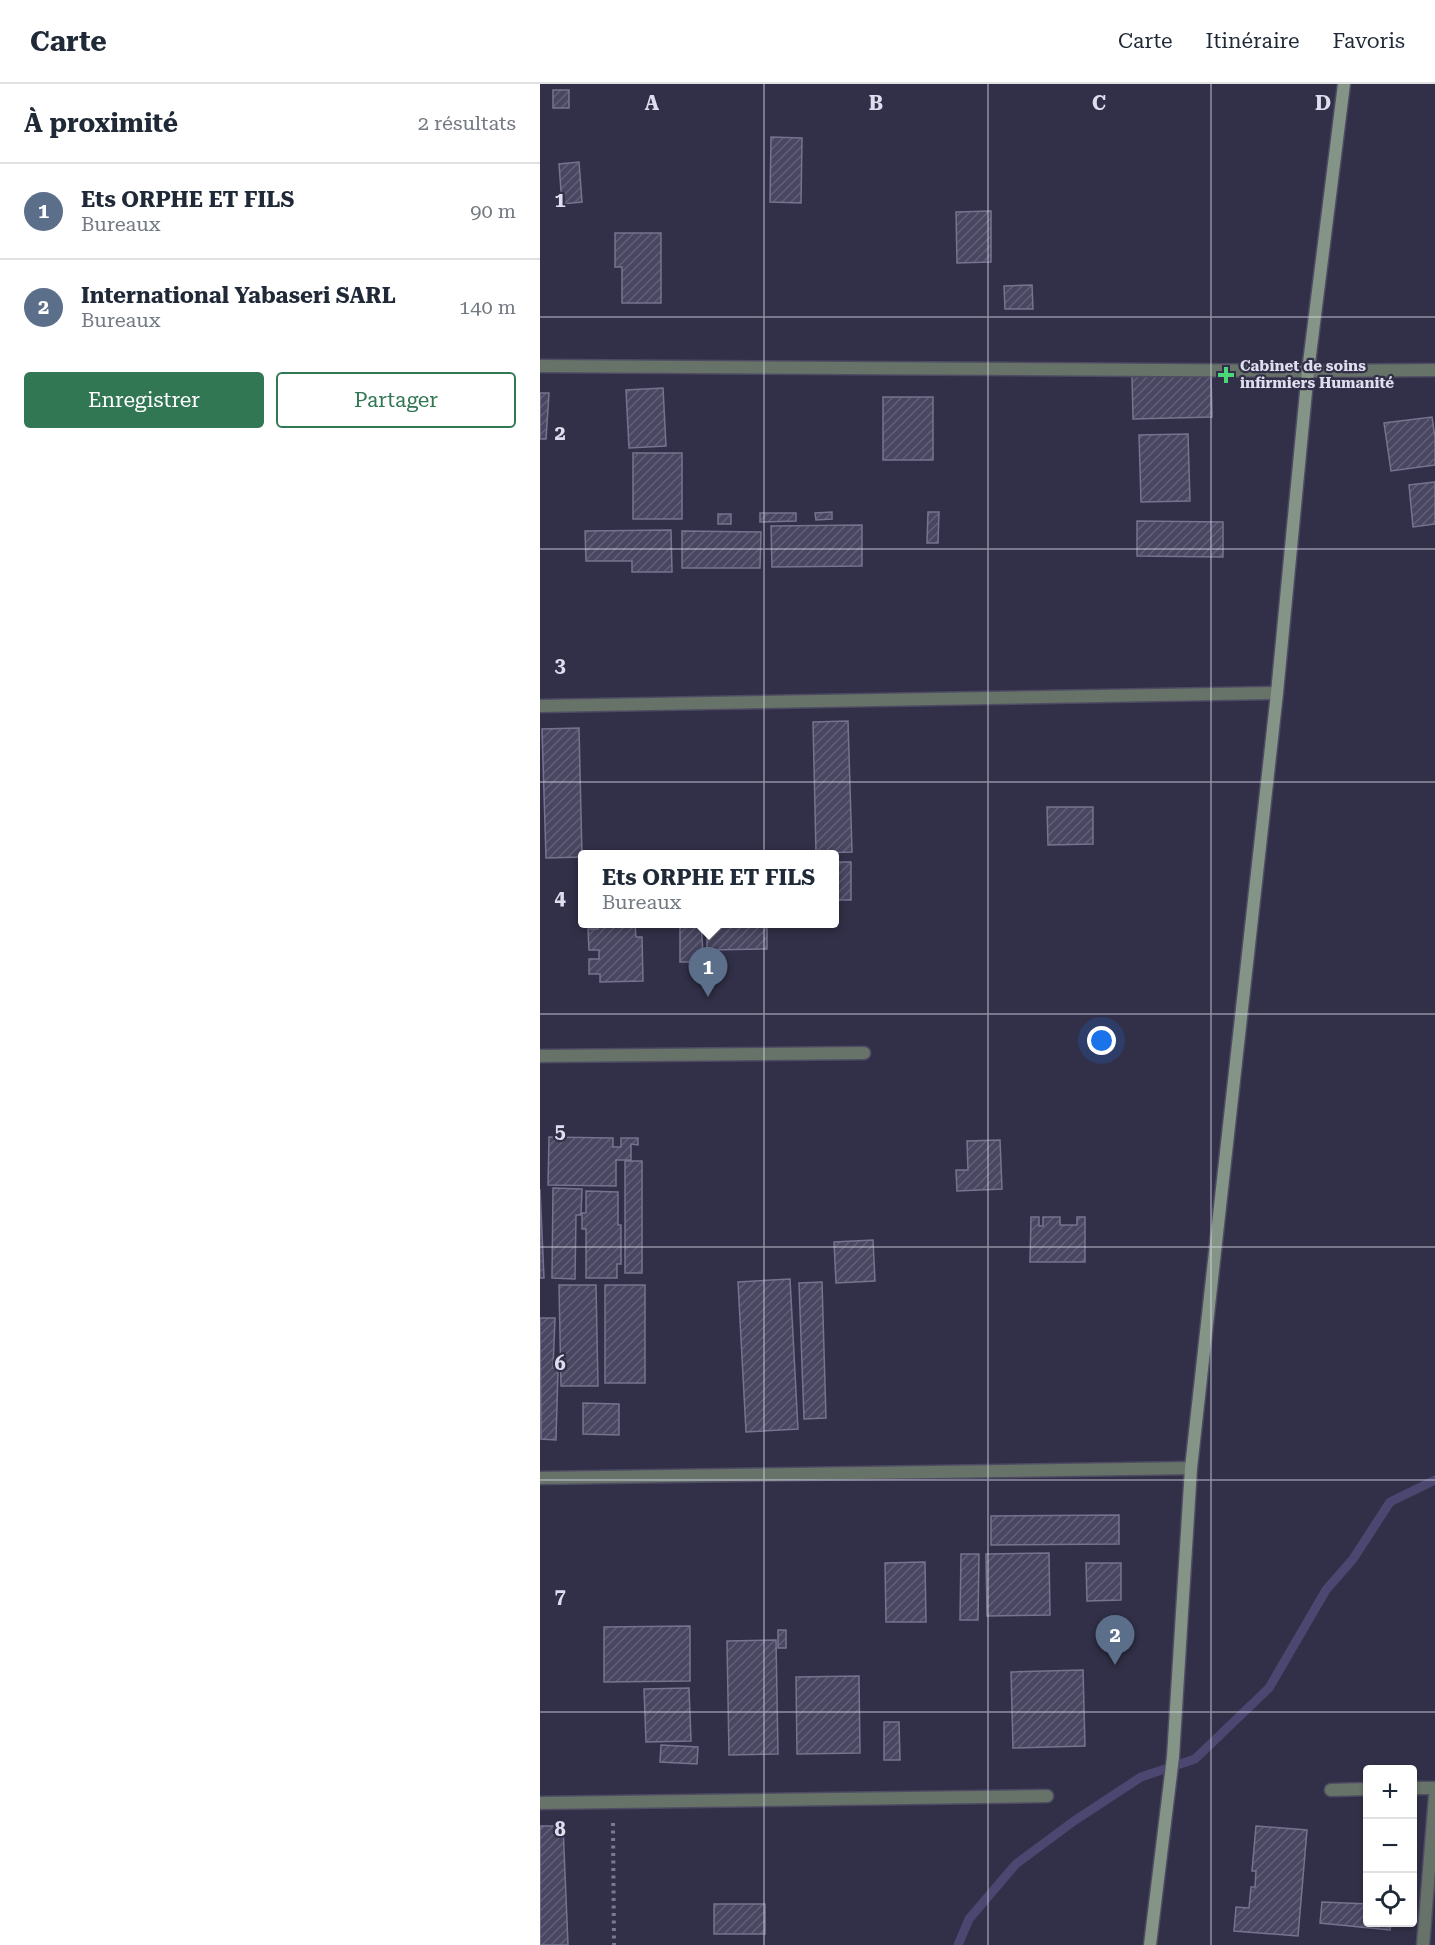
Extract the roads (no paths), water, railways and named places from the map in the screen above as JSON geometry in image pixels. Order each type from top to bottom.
[{"type":"street","points":[[1150,1945],[1173,1757],[1191,1468],[1277,693],[1308,371],[1344,84]]},
{"type":"street","points":[[540,366],[1435,370]]},
{"type":"street","points":[[540,706],[1277,693]]},
{"type":"street","points":[[540,1056],[864,1053]]},
{"type":"street","points":[[540,1478],[1191,1468]]},
{"type":"street","points":[[1417,1788],[1435,1788]]},
{"type":"street","points":[[1331,1790],[1363,1789]]},
{"type":"street","points":[[540,1803],[1047,1796]]},
{"type":"street","points":[[1423,1945],[1435,1796]]},
{"type":"waterway","points":[[958,1945],[969,1919],[1016,1864],[1074,1821],[1141,1777],[1195,1759],[1269,1688],[1326,1590],[1353,1559],[1390,1502],[1435,1480]]},
{"type":"place","name":"Cabinet de soins infirmiers Humanité","points":[[1226,375]]},
{"type":"place","name":"Ets ORPHE ET FILS","points":[[708,997]]},
{"type":"place","name":"International Yabaseri SARL","points":[[1115,1665]]}]
